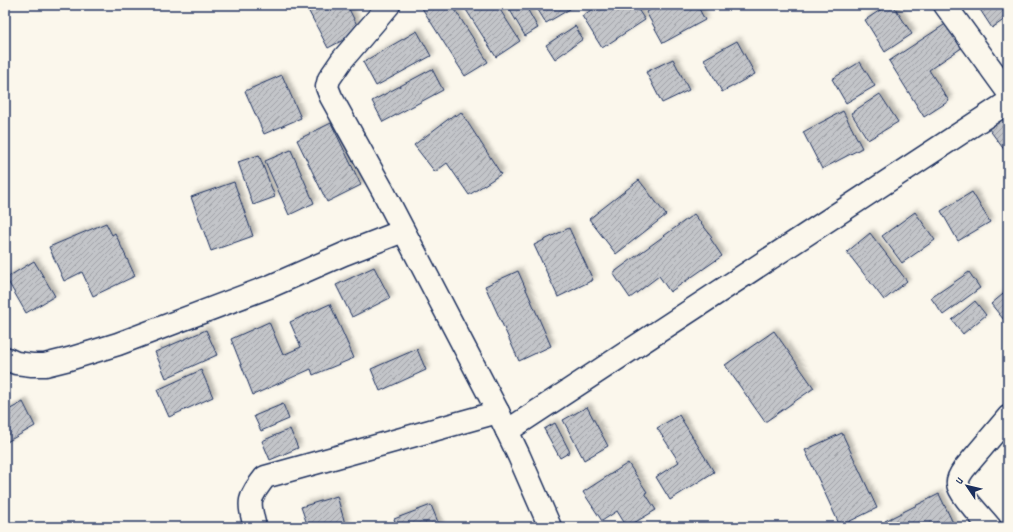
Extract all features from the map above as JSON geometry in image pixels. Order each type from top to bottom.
[{"type":"street","points":[[389,5],[342,60],[329,79],[327,87],[331,97],[383,191],[502,422],[519,456],[550,527]]},
{"type":"street","points":[[945,5],[1008,92]]},
{"type":"street","points":[[256,527],[250,508],[251,498],[265,477],[502,422],[1008,102]]},
{"type":"street","points":[[5,358],[16,363],[32,365],[45,364],[69,359],[118,344],[272,286],[403,230]]},
{"type":"street","points":[[990,527],[962,492],[958,483],[964,469],[1008,417]]},
{"type":"building","points":[[347,5],[360,31],[328,48],[306,6]]},
{"type":"building","points":[[420,5],[452,5],[488,62],[465,76]]},
{"type":"building","points":[[463,5],[497,5],[520,41],[496,57]]},
{"type":"building","points":[[507,5],[525,5],[538,28],[525,36]]},
{"type":"building","points":[[535,5],[568,5],[570,9],[546,23]]},
{"type":"building","points":[[599,5],[635,5],[645,20],[602,48],[582,16]]},
{"type":"building","points":[[659,5],[697,5],[705,20],[663,43],[646,12]]},
{"type":"building","points":[[888,5],[893,5],[912,34],[885,52],[865,20]]},
{"type":"building","points":[[977,5],[1008,5],[1008,17],[992,28]]},
{"type":"building","points":[[947,23],[963,47],[929,70],[949,101],[924,117],[889,61]]},
{"type":"building","points":[[575,26],[583,39],[555,59],[546,45]]},
{"type":"building","points":[[417,31],[431,56],[376,86],[363,62]]},
{"type":"building","points":[[737,41],[755,74],[722,92],[704,59]]},
{"type":"building","points":[[673,59],[689,90],[662,103],[646,72]]},
{"type":"building","points":[[860,62],[875,86],[846,103],[832,79]]},
{"type":"building","points":[[432,69],[443,90],[383,122],[372,101]]},
{"type":"building","points":[[282,75],[301,118],[264,134],[245,91]]},
{"type":"building","points":[[880,94],[898,122],[868,140],[851,113]]},
{"type":"building","points":[[1008,109],[1008,155],[986,125]]},
{"type":"building","points":[[843,111],[862,148],[822,169],[803,132]]},
{"type":"building","points":[[461,112],[501,174],[469,195],[447,163],[435,172],[414,145],[455,114],[456,116]]},
{"type":"building","points":[[331,123],[361,185],[327,202],[297,140]]},
{"type":"building","points":[[291,150],[314,203],[289,215],[265,161]]},
{"type":"building","points":[[259,155],[275,197],[253,205],[238,162]]},
{"type":"building","points":[[639,180],[666,215],[616,254],[589,219]]},
{"type":"building","points":[[234,182],[253,236],[211,251],[191,197]]},
{"type":"building","points":[[972,192],[990,222],[958,241],[941,211]]},
{"type":"building","points":[[915,212],[935,240],[902,263],[882,236]]},
{"type":"building","points":[[694,214],[712,237],[710,238],[722,256],[670,292],[659,276],[630,298],[613,273]]},
{"type":"building","points":[[106,223],[112,235],[115,233],[135,276],[93,296],[82,272],[64,281],[49,247]]},
{"type":"building","points":[[569,228],[593,280],[558,297],[534,245]]},
{"type":"building","points":[[870,233],[907,281],[884,300],[847,252]]},
{"type":"building","points":[[34,261],[55,296],[26,313],[6,278]]},
{"type":"building","points":[[374,267],[390,298],[352,317],[336,285]]},
{"type":"building","points":[[518,271],[551,346],[519,361],[485,286]]},
{"type":"building","points":[[969,272],[980,288],[943,315],[931,298]]},
{"type":"building","points":[[1008,290],[1008,325],[991,304]]},
{"type":"building","points":[[975,301],[986,315],[963,334],[952,320]]},
{"type":"building","points":[[330,304],[354,358],[313,375],[311,369],[253,395],[231,339],[269,322],[283,355],[301,347],[290,322]]},
{"type":"building","points":[[206,330],[217,355],[166,378],[155,352]]},
{"type":"building","points":[[774,331],[814,388],[765,422],[725,365]]},
{"type":"building","points":[[417,349],[426,370],[380,391],[371,369]]},
{"type":"building","points":[[201,370],[213,397],[169,417],[157,390]]},
{"type":"building","points":[[23,402],[35,426],[5,443],[5,412]]},
{"type":"building","points":[[283,404],[289,419],[261,431],[254,416]]},
{"type":"building","points":[[587,407],[608,446],[584,460],[563,420]]},
{"type":"building","points":[[679,415],[714,472],[670,500],[656,477],[679,462],[657,428]]},
{"type":"building","points":[[555,423],[570,452],[560,458],[544,429]]},
{"type":"building","points":[[290,429],[298,448],[270,460],[262,441]]},
{"type":"building","points":[[842,433],[877,508],[840,526],[805,450]]},
{"type":"building","points":[[628,463],[647,492],[645,493],[656,510],[627,527],[617,511],[602,521],[583,492]]},
{"type":"building","points":[[939,494],[955,527],[888,527],[885,521]]},
{"type":"building","points":[[337,496],[346,527],[308,527],[301,507]]},
{"type":"building","points":[[431,505],[440,527],[397,527],[394,519]]}]
